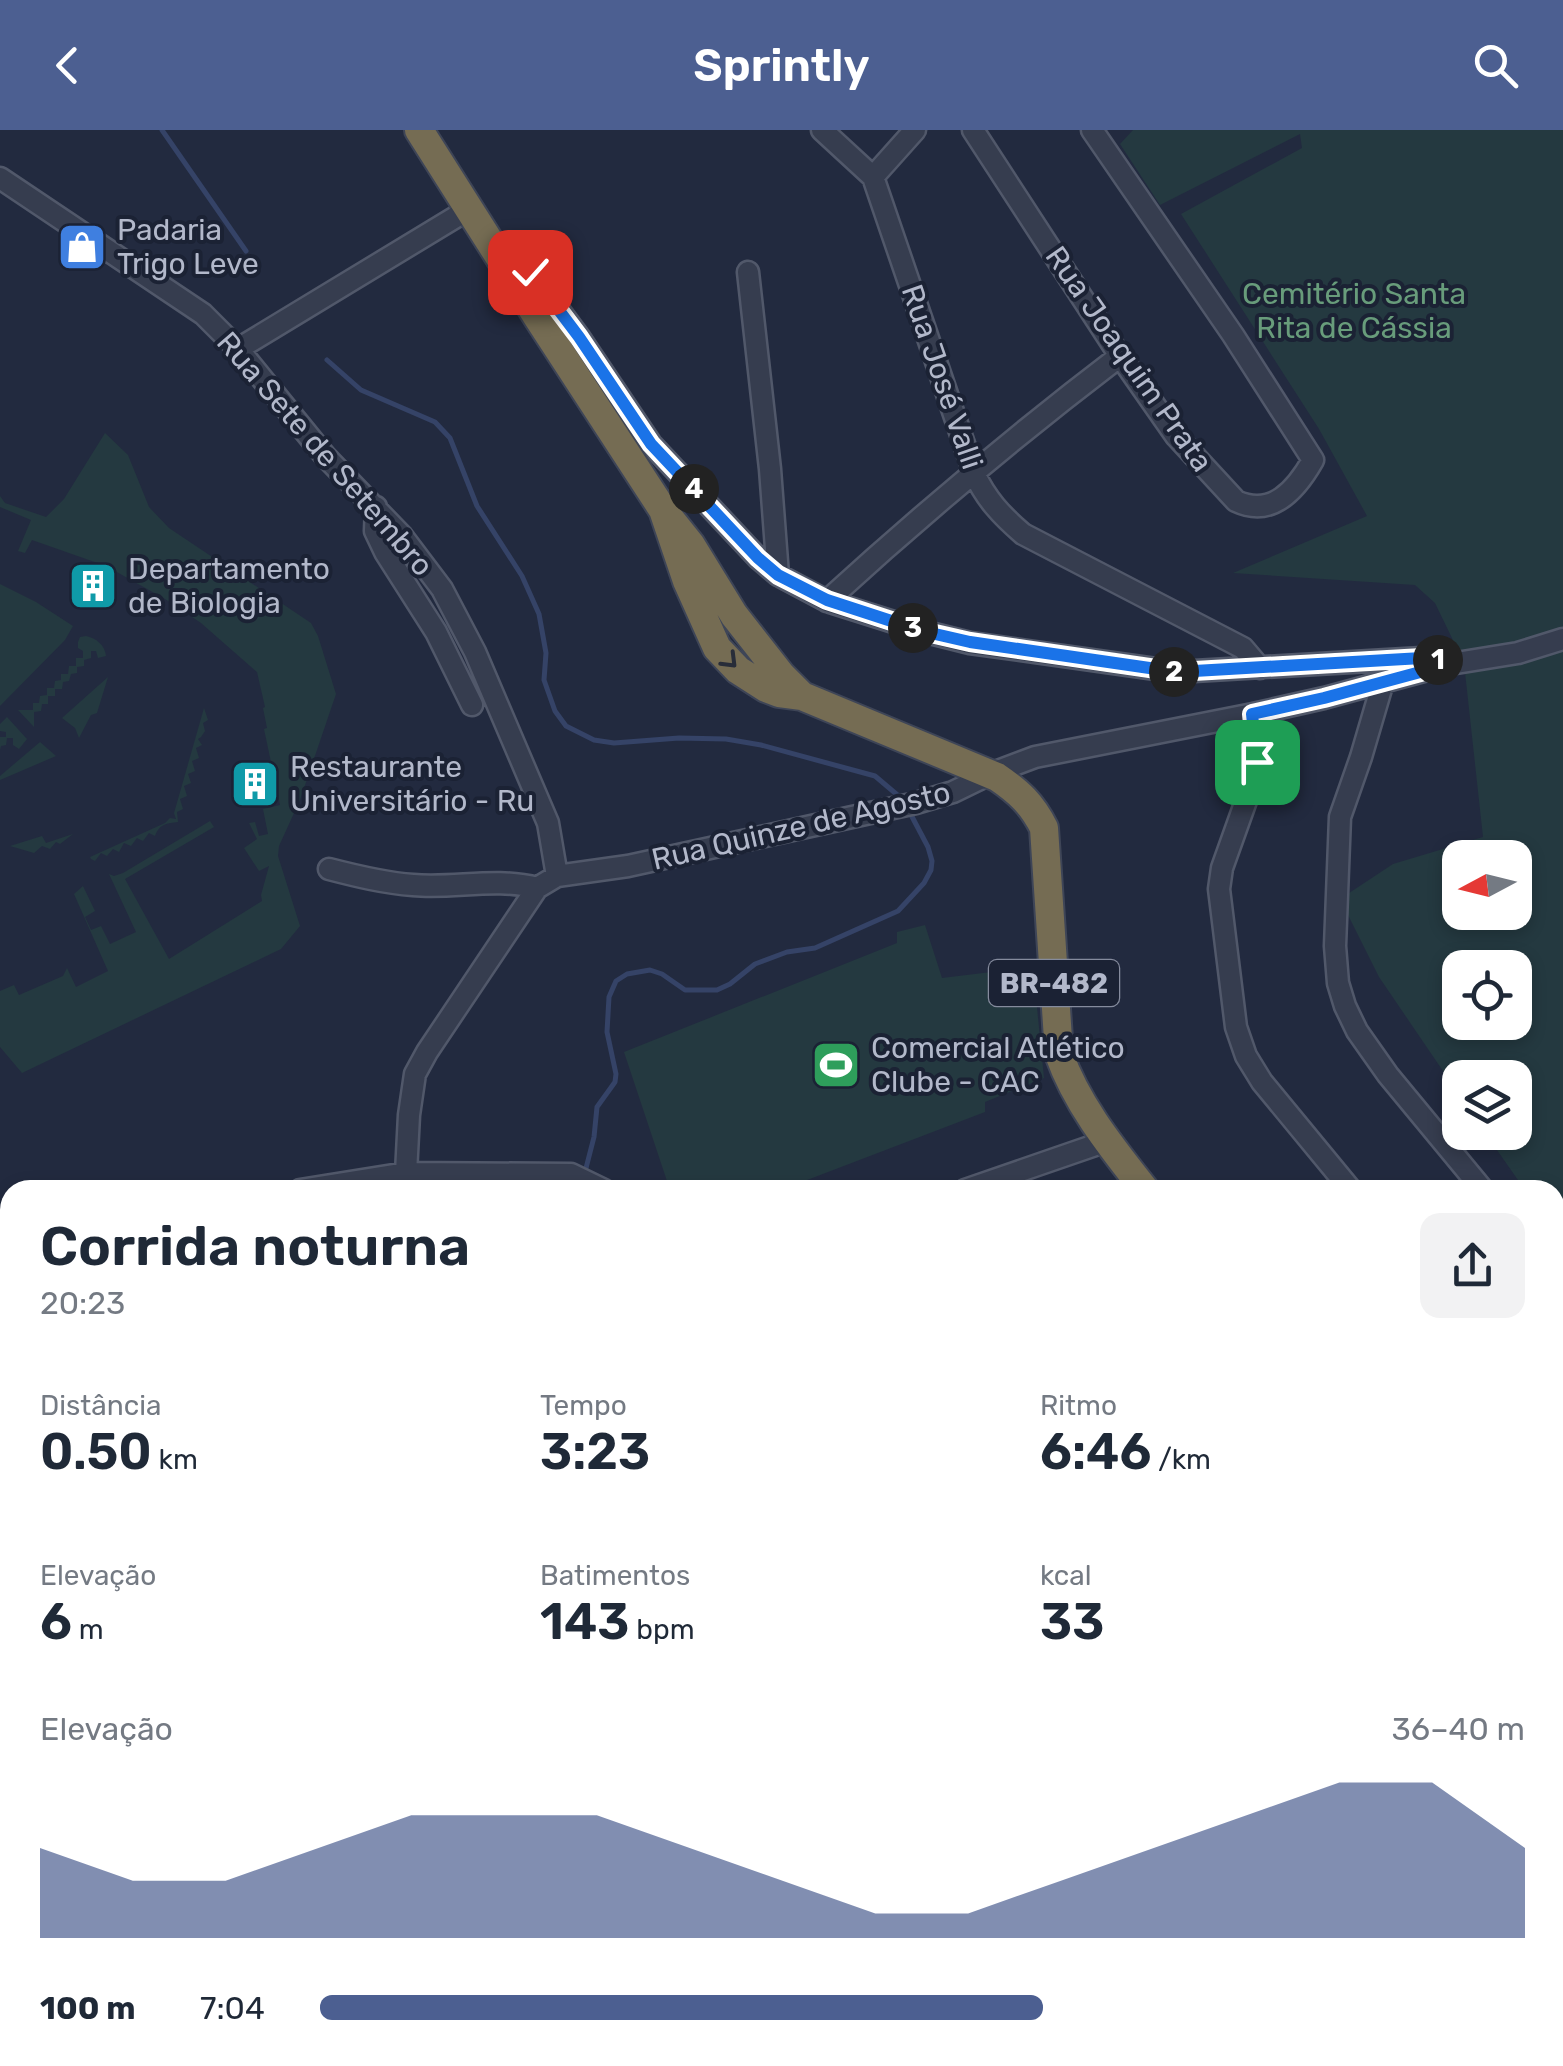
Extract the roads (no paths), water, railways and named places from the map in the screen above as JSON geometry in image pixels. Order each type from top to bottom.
[{"type":"highway","name":"BR-482","points":[[419,130],[662,510],[691,545],[734,615],[781,676],[802,696]]},
{"type":"highway","name":"BR-482","points":[[662,510],[707,628],[717,648],[738,670],[779,694],[802,696],[990,774],[1023,794],[1036,812],[1044,828],[1059,1054],[1069,1081],[1106,1141],[1137,1180]]},
{"type":"highway","points":[[707,628],[734,615]]},
{"type":"street","points":[[822,130],[874,177],[915,130]]},
{"type":"street","name":"Rua Joaquim Prata","points":[[973,130],[1176,436],[1236,500],[1260,508],[1279,500],[1302,481],[1314,460],[1092,130]]},
{"type":"street","name":"Rua José Valli","points":[[874,177],[974,472],[999,513],[1024,534],[1243,648],[1260,668]]},
{"type":"street","name":"Rua Sete de Setembro","points":[[0,178],[202,314],[238,349],[325,456],[402,536],[442,589],[475,652],[548,822],[557,876]]},
{"type":"street","points":[[238,349],[468,208]]},
{"type":"street","points":[[488,238],[530,272],[651,444],[758,558],[778,575],[827,600],[970,642],[1177,672],[1422,658],[1450,664],[1518,653],[1563,640]]},
{"type":"street","points":[[748,272],[778,575]]},
{"type":"street","points":[[827,600],[974,472],[1120,356]]},
{"type":"street","points":[[376,507],[375,531],[385,552],[436,632],[472,705]]},
{"type":"street","name":"Rua Quinze de Agosto","points":[[557,876],[628,866],[908,805],[954,792],[990,774],[1052,753],[1252,714],[1450,664]]},
{"type":"street","points":[[1382,682],[1340,817],[1334,946],[1338,983],[1356,1031],[1475,1180]]},
{"type":"street","points":[[1252,714],[1257,762],[1222,868],[1220,889],[1236,1027],[1246,1056],[1262,1082],[1343,1180]]},
{"type":"street","points":[[329,869],[415,886],[496,883],[538,888]]},
{"type":"street","points":[[406,1173],[415,1074],[538,888],[557,876]]},
{"type":"street","points":[[996,1180],[1106,1141]]},
{"type":"street","points":[[362,1180],[406,1173],[571,1174],[583,1180]]},
{"type":"waterway","points":[[162,130],[246,251]]},
{"type":"waterway","points":[[327,360],[361,390],[435,422],[450,438],[477,506],[522,576],[539,614],[546,653],[544,680],[555,711],[566,726],[594,740],[614,743],[679,738],[726,739],[761,745],[875,776],[901,798]]},
{"type":"waterway","points":[[585,1172],[597,1107],[615,1082],[607,1032],[609,997],[616,981],[627,974],[650,970],[685,990],[717,990],[755,964],[787,952],[815,948],[898,911],[924,883],[932,861],[909,811]]},
{"type":"place","name":"Padaria Trigo Leve","points":[[82,247]]},
{"type":"place","name":"Departamento de Biologia","points":[[93,586]]},
{"type":"place","name":"Restaurante Universitário - Ru","points":[[255,784]]},
{"type":"place","name":"Comercial Atlético Clube - CAC","points":[[836,1065]]},
{"type":"park label","name":"Cemitério Santa Rita de Cássia","points":[[1354,311]]}]
